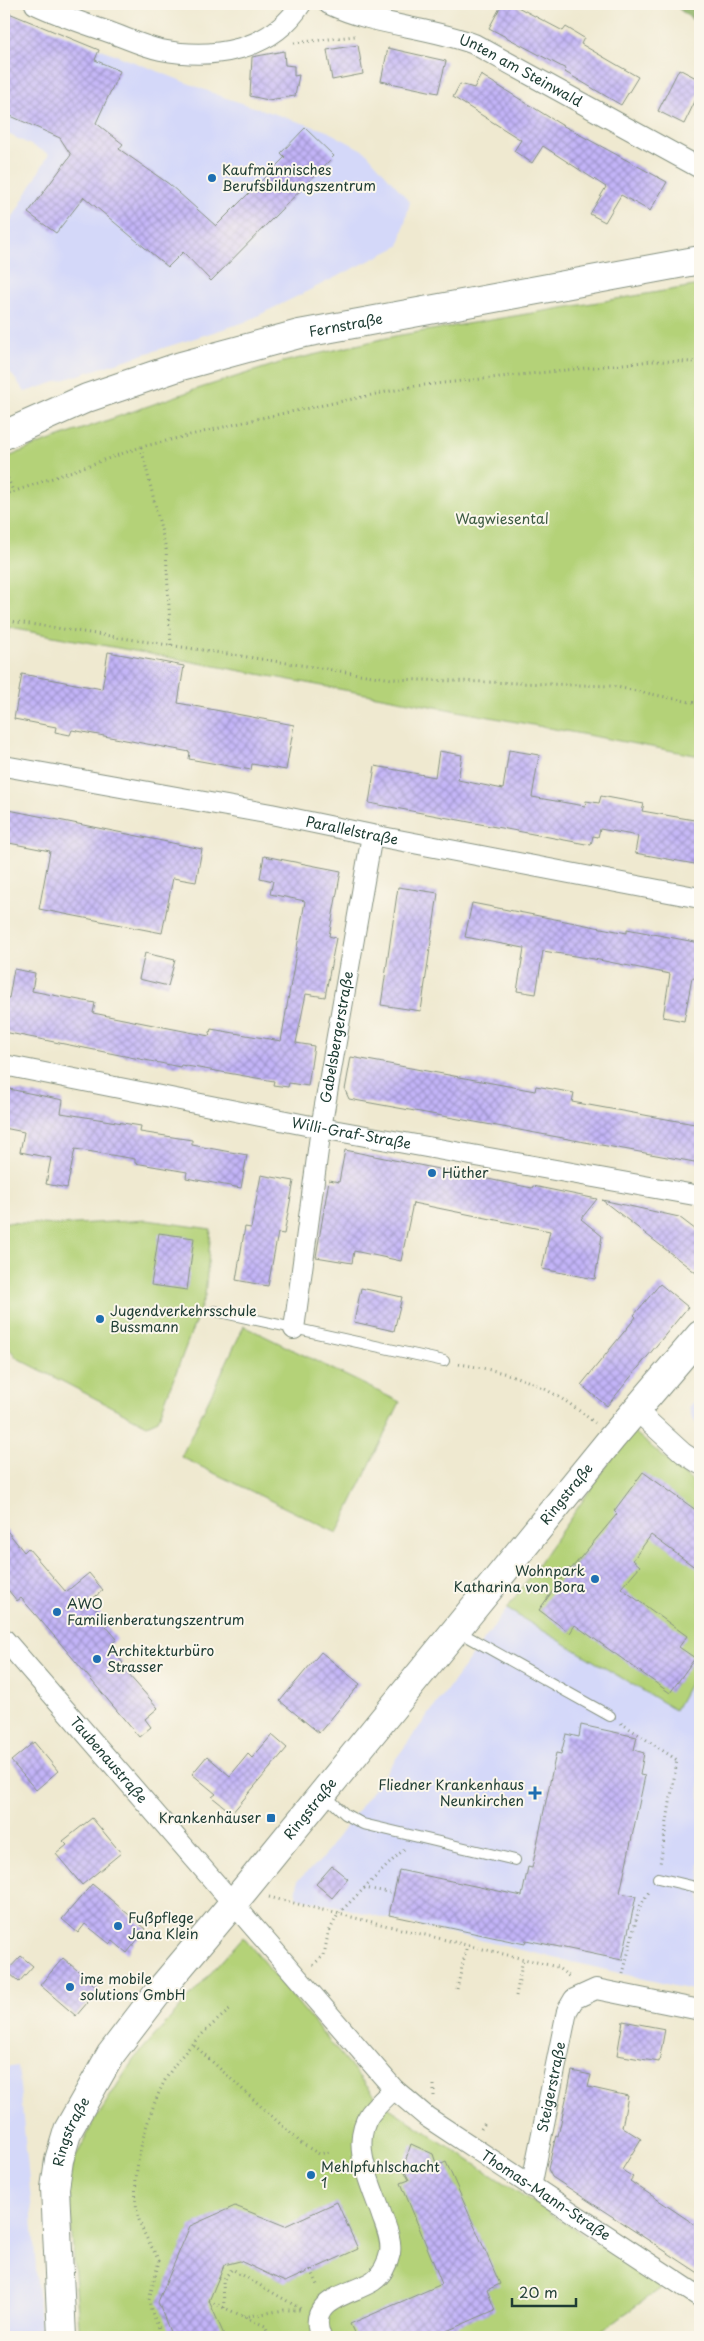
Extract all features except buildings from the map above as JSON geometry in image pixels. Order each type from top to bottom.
[{"type":"street","points":[[35,4],[56,14],[160,50],[197,54],[226,52],[250,45],[271,35],[290,21],[301,4]]},
{"type":"street","name":"Unten am Steinwald","points":[[329,4],[359,16],[449,35],[474,44],[700,168]]},
{"type":"street","name":"Fernstraße","points":[[4,435],[87,398],[162,372],[299,334],[700,260]]},
{"type":"street","name":"Parallelstraße","points":[[4,766],[271,814],[372,836],[700,898]]},
{"type":"street","name":"Gabelsbergerstraße","points":[[294,1329],[321,1128],[372,836]]},
{"type":"street","name":"Willi-Graf-Straße","points":[[4,1064],[321,1128],[700,1196]]},
{"type":"street","name":"Ringstraße","points":[[62,2337],[55,2188],[68,2130],[111,2054],[160,1990],[324,1793],[612,1438],[700,1336]]},
{"type":"street","points":[[637,1411],[683,1453],[700,1464]]},
{"type":"street","name":"Taubenaustraße","points":[[4,1639],[239,1896]]},
{"type":"street","name":"Thomas-Mann-Straße","points":[[239,1896],[394,2089],[426,2117],[530,2187],[700,2296]]},
{"type":"street","points":[[584,1993],[596,1989],[700,2010]]},
{"type":"street","name":"Steigerstraße","points":[[530,2187],[567,2011],[574,1999],[584,1993]]},
{"type":"street","points":[[321,2337],[319,2320],[322,2310],[337,2297],[373,2281],[382,2273],[390,2252],[388,2234],[363,2162],[362,2149],[364,2130],[369,2116],[394,2089]]},
{"type":"lane","points":[[215,1311],[444,1362]]},
{"type":"lane","points":[[456,1630],[610,1716]]},
{"type":"lane","points":[[324,1793],[345,1814],[363,1824],[415,1838],[515,1860]]},
{"type":"lane","points":[[658,1878],[700,1888]]},
{"type":"path","points":[[291,43],[363,35]]},
{"type":"path","points":[[4,495],[141,447],[261,418],[415,386],[652,361],[700,362]]},
{"type":"path","points":[[141,447],[166,548],[171,646]]},
{"type":"path","points":[[4,469],[13,492]]},
{"type":"path","points":[[4,620],[392,679],[612,686],[700,704]]},
{"type":"path","points":[[444,1362],[514,1374],[536,1383],[573,1405]]},
{"type":"path","points":[[610,1716],[677,1760],[658,1878],[639,1908],[619,1994]]},
{"type":"path","points":[[324,1955],[328,1934],[338,1914],[415,1838]]},
{"type":"path","points":[[364,1888],[394,1893]]},
{"type":"path","points":[[239,1896],[282,1902],[338,1914],[557,1967],[576,1982],[584,1993]]},
{"type":"path","points":[[457,1989],[467,1945]]},
{"type":"path","points":[[516,1996],[523,1959]]},
{"type":"path","points":[[163,2337],[151,2310],[149,2300],[158,2261],[144,2235],[138,2216],[136,2193],[137,2167],[148,2124],[164,2082],[194,2044],[231,2009]]},
{"type":"path","points":[[194,2044],[301,2143],[319,2154],[330,2152]]},
{"type":"path","points":[[224,2308],[224,2280],[232,2269],[303,2310],[284,2310],[244,2317]]},
{"type":"path","points":[[219,2277],[224,2280]]},
{"type":"path","points":[[209,2301],[264,2326],[269,2337]]},
{"type":"shaded area","name":"Kaufmännisches Berufsbildungszentrum","points":[[4,11],[223,97],[327,131],[366,152],[410,202],[399,246],[245,322],[25,392],[4,364],[4,233],[49,154],[4,132]]},
{"type":"shaded area","points":[[700,1394],[700,1429],[692,1418],[689,1407]]},
{"type":"shaded area","name":"Fliedner Krankenhaus Neunkirchen","points":[[507,1609],[675,1710],[700,1663],[700,1992],[296,1897],[298,1880],[320,1861]]},
{"type":"shaded area","points":[[18,2066],[31,2201],[41,2337],[4,2337],[4,2068]]},
{"type":"green space","points":[[673,4],[700,4],[700,26]]},
{"type":"green space","name":"Wagwiesental","points":[[700,285],[700,756],[10,628],[4,654],[4,459],[34,446],[191,391],[283,362],[395,336]]},
{"type":"green space","name":"Jugendverkehrsschule Bussmann","points":[[147,1220],[211,1229],[205,1296],[158,1420],[147,1425],[17,1358],[4,1342],[4,1222],[58,1225]]},
{"type":"green space","points":[[244,1326],[400,1402],[337,1533],[181,1457]]},
{"type":"green space","points":[[632,1430],[700,1488],[700,1663],[675,1710],[507,1609]]},
{"type":"green space","points":[[243,1937],[380,2102],[663,2287],[592,2337],[80,2337],[68,2187],[74,2161],[93,2123],[134,2059]]},
{"type":"place","name":"Kaufmännisches Berufsbildungszentrum","points":[[212,178]]},
{"type":"place","name":"Hüther","points":[[432,1173]]},
{"type":"place","name":"Jugendverkehrsschule Bussmann","points":[[100,1319]]},
{"type":"place","name":"Wohnpark Katharina von Bora","points":[[595,1579]]},
{"type":"place","name":"AWO Familienberatungszentrum","points":[[57,1612]]},
{"type":"place","name":"Architekturbüro Strasser","points":[[97,1659]]},
{"type":"place","name":"Fliedner Krankenhaus Neunkirchen","points":[[535,1793]]},
{"type":"place","name":"Krankenhäuser","points":[[271,1818]]},
{"type":"place","name":"Fußpflege Jana Klein","points":[[118,1926]]},
{"type":"place","name":"ime mobile solutions GmbH","points":[[70,1987]]},
{"type":"place","name":"Mehlpfuhlschacht 1","points":[[311,2175]]}]
